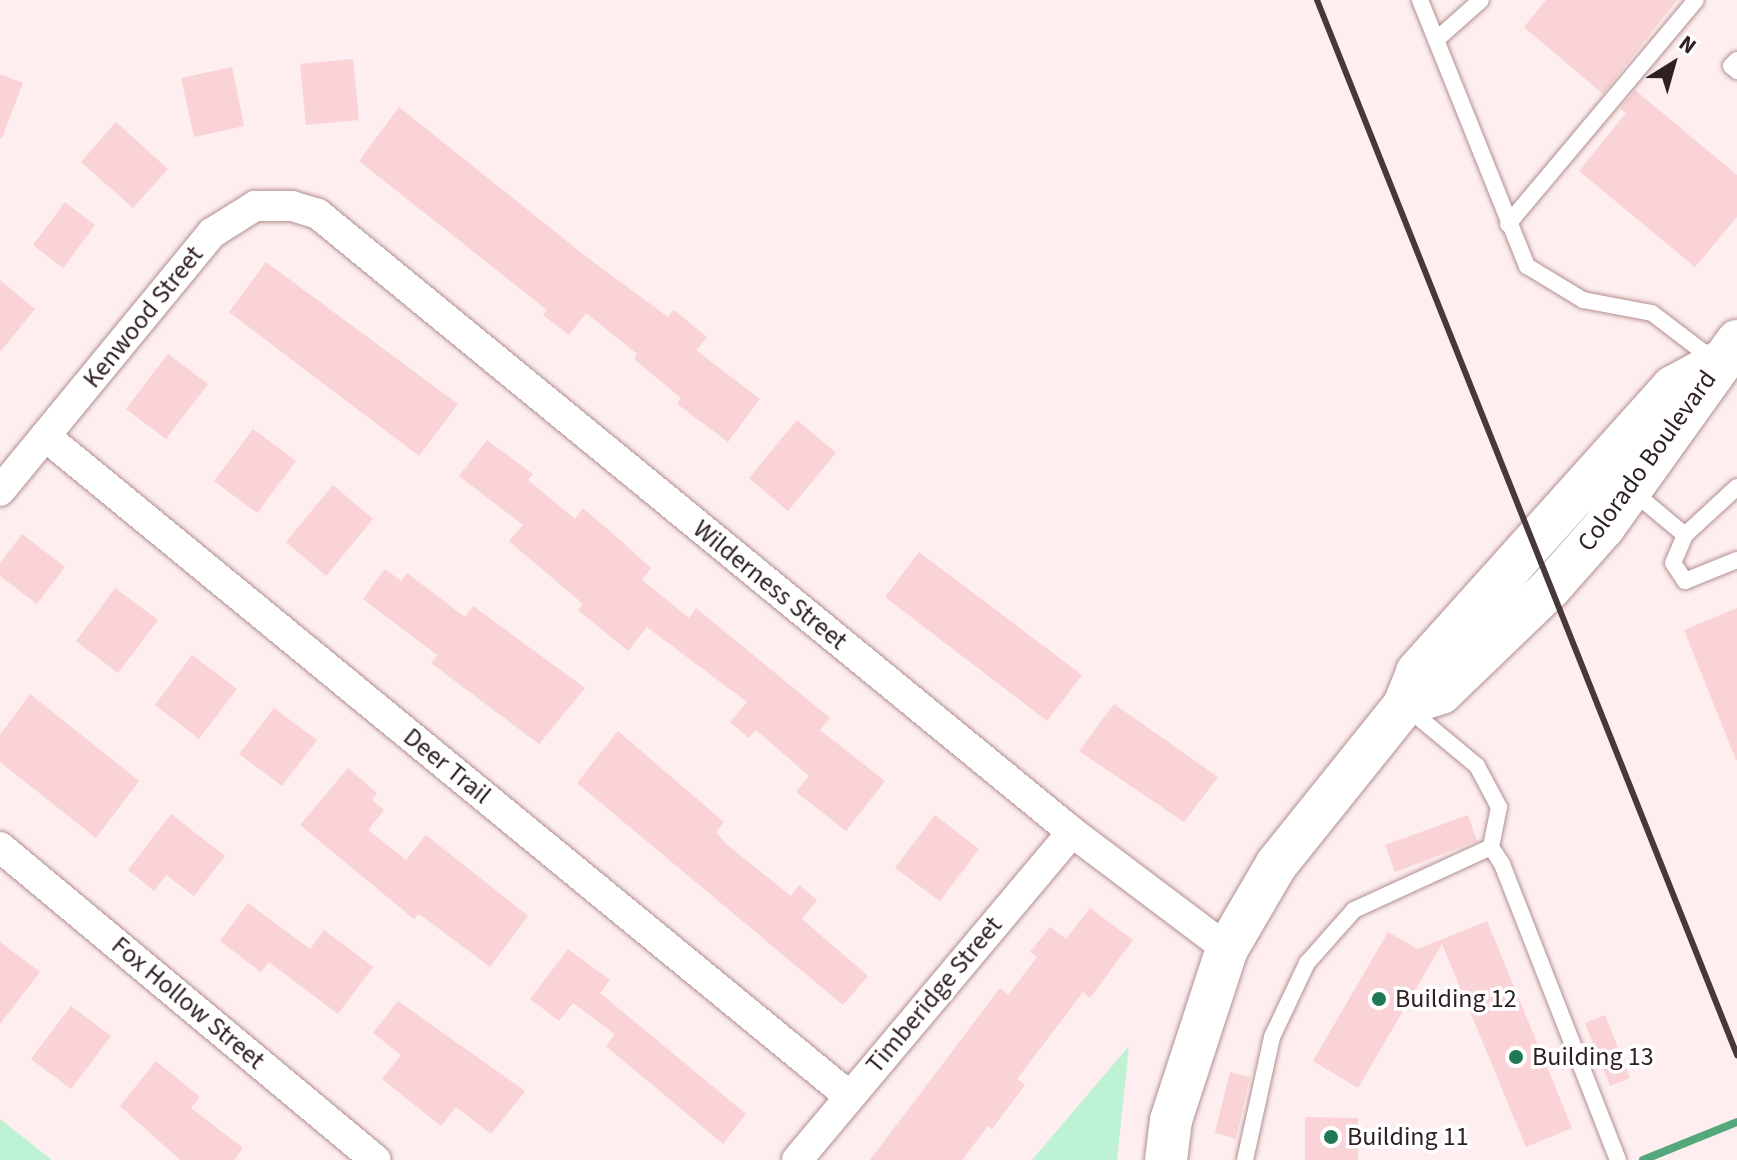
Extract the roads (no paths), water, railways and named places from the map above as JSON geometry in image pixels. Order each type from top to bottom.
[{"type":"main road","name":"Colorado Boulevard","points":[[1404,705],[1441,693],[1550,588],[1631,490],[1727,352]]},
{"type":"main road","name":"Colorado Boulevard","points":[[1166,1160],[1171,1120],[1227,949],[1276,865],[1404,705],[1417,672],[1673,387],[1727,352]]},
{"type":"street","name":"Kenwood Street","points":[[0,491],[212,233],[255,206],[292,206],[318,214]]},
{"type":"street","name":"Wilderness Street","points":[[318,214],[1072,832],[1227,949]]},
{"type":"street","name":"Deer Trail","points":[[45,436],[849,1096]]},
{"type":"street","name":"Timberidge Street","points":[[797,1160],[1072,832]]},
{"type":"street","name":"Fox Hollow Street","points":[[0,847],[376,1160]]},
{"type":"lane","points":[[1420,0],[1521,256],[1541,279],[1591,303],[1652,313],[1727,352]]},
{"type":"lane","points":[[1436,40],[1481,0]]},
{"type":"lane","points":[[1508,224],[1696,0]]},
{"type":"lane","points":[[1737,60],[1731,66],[1737,71]]},
{"type":"lane","points":[[1737,487],[1685,535],[1673,563],[1685,581],[1737,560]]},
{"type":"lane","points":[[1631,490],[1685,535]]},
{"type":"lane","points":[[1404,705],[1477,766],[1499,807],[1491,847],[1502,864],[1615,1153]]},
{"type":"lane","points":[[1245,1160],[1272,1037],[1307,963],[1354,910],[1491,847]]},
{"type":"waterway","points":[[1643,1160],[1737,1122]]},
{"type":"railway","points":[[1317,0],[1737,1055]]},
{"type":"place","name":"Building 12","points":[[1379,999]]},
{"type":"place","name":"Building 13","points":[[1516,1057]]},
{"type":"place","name":"Building 11","points":[[1331,1137]]}]
